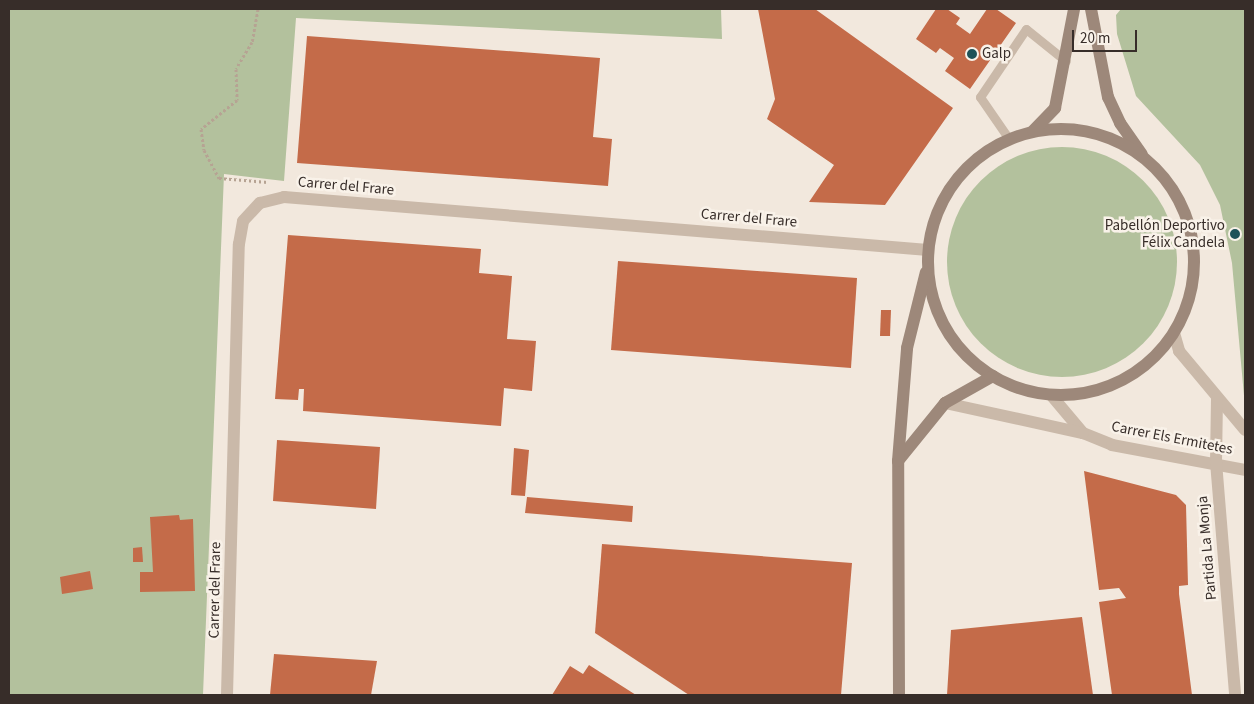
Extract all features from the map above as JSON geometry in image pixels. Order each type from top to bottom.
[{"type":"street","points":[[1033,131],[1055,108],[1066,61],[1074,9]]},
{"type":"street","points":[[1091,9],[1108,96],[1120,123],[1146,160],[1168,183],[1184,210],[1193,241],[1194,274],[1188,304],[1174,333],[1150,361],[1121,381],[1086,393],[1050,395],[1020,389],[992,376],[959,348],[936,310],[928,267],[928,250],[936,215],[953,183],[978,157],[1009,139],[1033,131],[1073,129],[1112,138],[1146,160]]},
{"type":"street","points":[[1093,22],[1097,9]]},
{"type":"street","name":"Carrer del Frare","points":[[227,695],[239,244],[243,221],[252,208],[284,197],[928,250]]},
{"type":"street","points":[[899,695],[898,461],[907,348],[928,267]]},
{"type":"street","name":"Carrer Els Ermitetes","points":[[1174,333],[1179,351],[1217,399],[1245,430]]},
{"type":"street","points":[[898,461],[945,403],[992,376]]},
{"type":"street","name":"Carrer Els Ermitetes","points":[[1050,395],[1083,433],[1112,445],[1216,462],[1245,470]]},
{"type":"street","name":"Partida La Monja","points":[[1217,399],[1216,462],[1235,695]]},
{"type":"street","points":[[945,403],[1083,433]]},
{"type":"lane","points":[[1009,139],[980,97],[1026,29],[1066,61]]},
{"type":"path","points":[[258,9],[252,42],[236,69],[237,100],[201,129],[204,150],[219,178],[285,184],[284,197]]},
{"type":"green space","points":[[9,9],[721,9],[722,39],[296,18],[284,181],[224,174],[203,695],[9,695]]},
{"type":"green space","name":"Pabellón Deportivo Félix Candela","points":[[1121,9],[1245,9],[1245,407],[1232,263],[1220,205],[1200,165],[1136,96],[1117,34],[1116,15]]},
{"type":"green space","points":[[1062,147],[1084,149],[1106,156],[1135,173],[1151,189],[1163,208],[1172,229],[1177,262],[1175,284],[1168,306],[1151,335],[1135,351],[1116,363],[1095,372],[1062,377],[1040,375],[1018,368],[989,351],[973,335],[961,316],[952,295],[947,262],[949,240],[956,218],[973,189],[989,173],[1008,161],[1029,152]]},
{"type":"building","points":[[758,9],[815,9],[953,108],[885,205],[809,202],[834,165],[767,119],[775,99]]},
{"type":"building","points":[[936,9],[947,9],[960,18],[956,24],[970,34],[987,9],[996,9],[1016,23],[970,89],[945,71],[954,58],[940,48],[936,53],[916,39]]},
{"type":"building","points":[[307,36],[600,58],[593,137],[612,139],[608,186],[297,163]]},
{"type":"building","points":[[288,235],[481,249],[479,273],[512,276],[507,339],[536,341],[532,391],[504,388],[501,426],[303,411],[304,389],[299,389],[298,400],[275,399]]},
{"type":"building","points":[[618,261],[857,278],[851,368],[611,350]]},
{"type":"building","points":[[881,310],[891,310],[890,336],[880,336]]},
{"type":"building","points":[[277,440],[380,447],[376,509],[273,501]]},
{"type":"building","points":[[514,448],[529,450],[525,496],[511,495]]},
{"type":"building","points":[[1084,471],[1176,495],[1186,505],[1188,585],[1179,586],[1179,594],[1192,695],[1112,695],[1099,602],[1126,598],[1119,588],[1099,590]]},
{"type":"building","points":[[527,497],[633,506],[632,522],[525,513]]},
{"type":"building","points":[[179,515],[180,520],[193,519],[195,591],[140,592],[140,572],[153,572],[150,517]]},
{"type":"building","points":[[602,544],[852,563],[841,695],[689,695],[595,633]]},
{"type":"building","points":[[142,547],[143,562],[133,562],[133,548]]},
{"type":"building","points":[[90,571],[93,589],[62,594],[60,577]]},
{"type":"building","points":[[1082,617],[1093,695],[947,695],[951,630]]},
{"type":"building","points":[[274,654],[377,661],[371,695],[270,695]]},
{"type":"building","points":[[589,665],[636,695],[552,695],[570,666],[583,674]]},
{"type":"place","name":"Galp","points":[[972,54]]},
{"type":"place","name":"Pabellón Deportivo Félix Candela","points":[[1235,234]]}]
